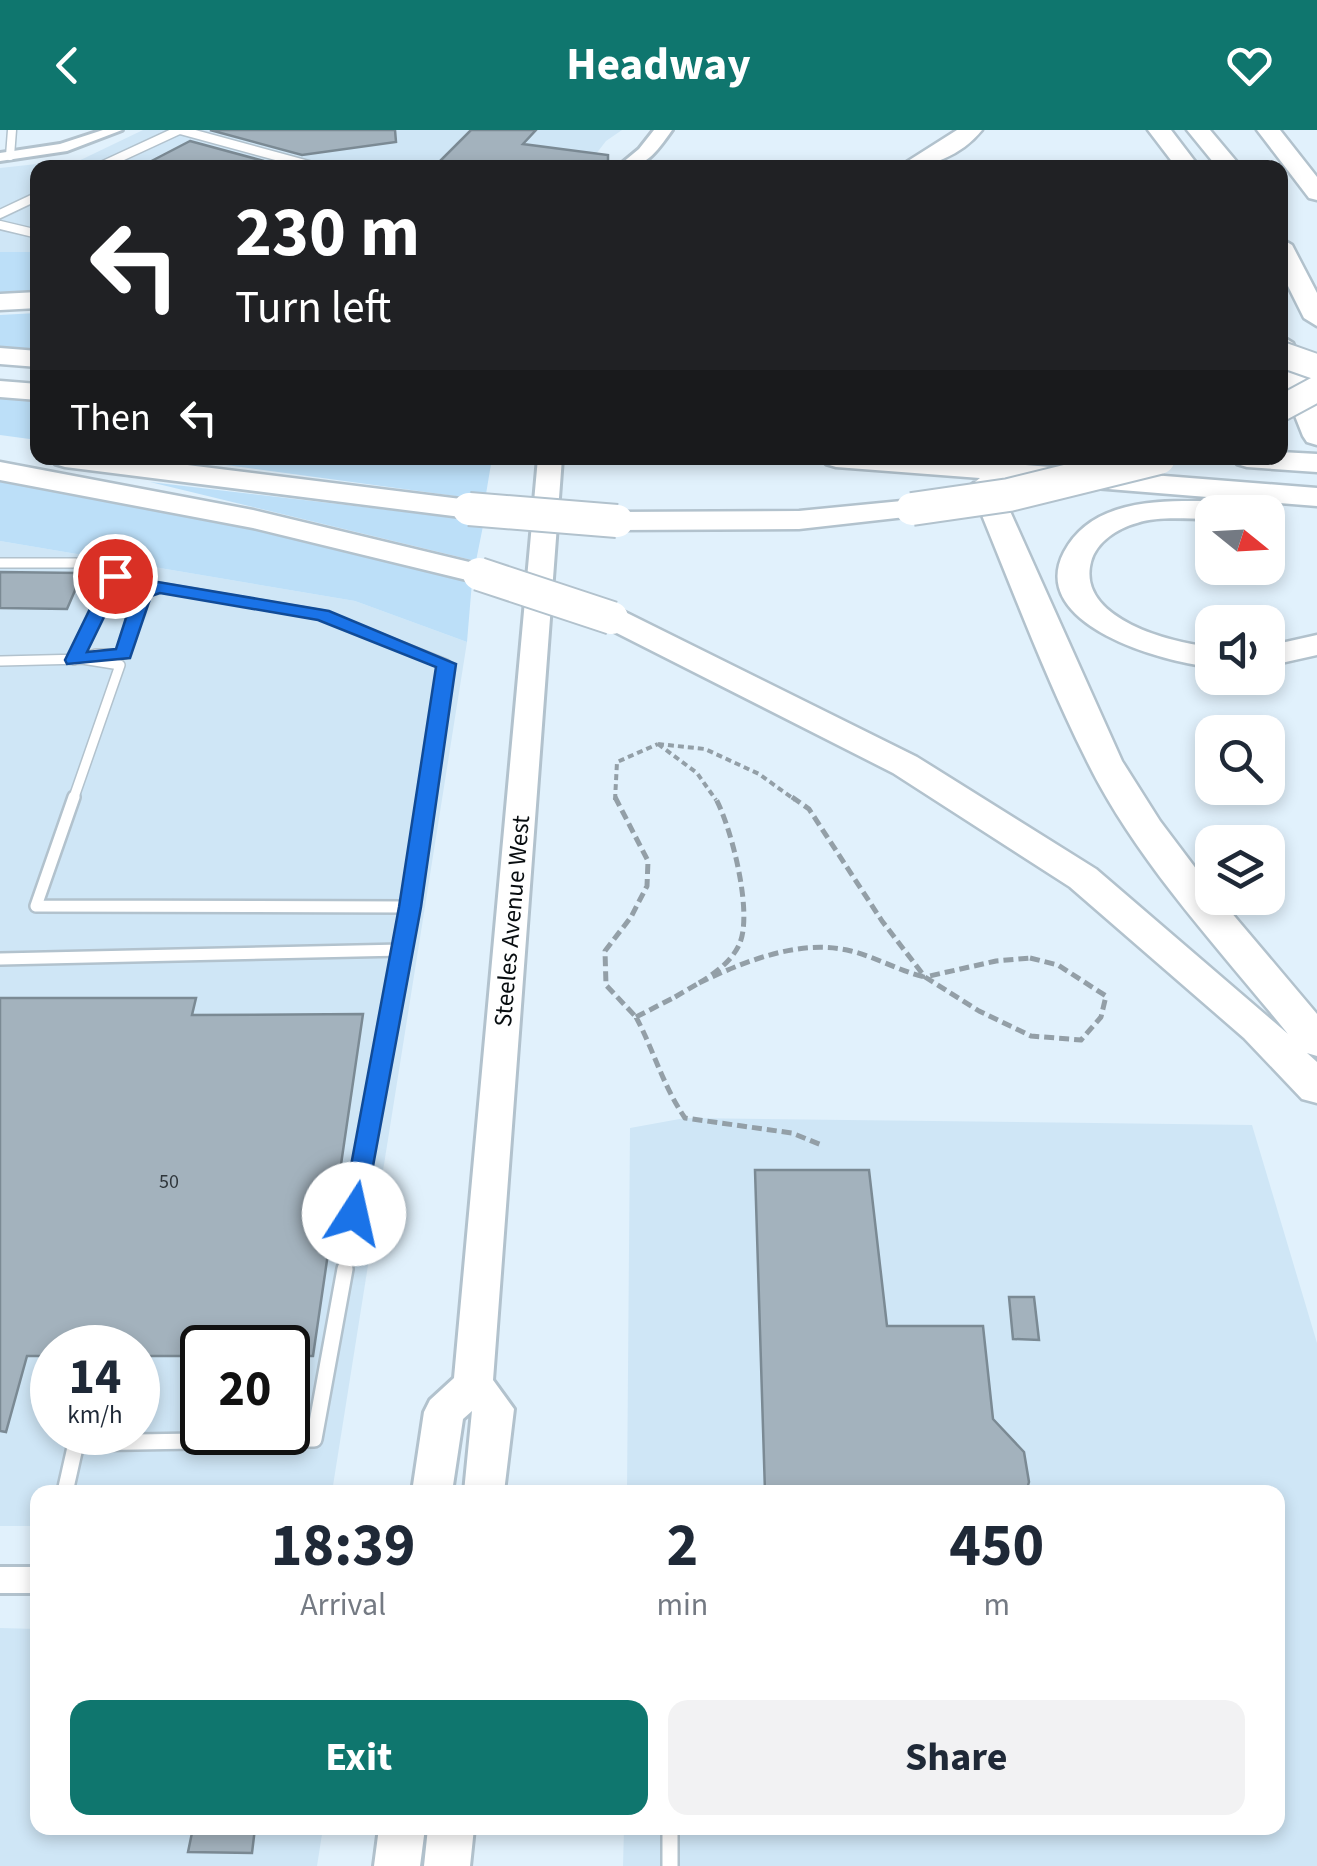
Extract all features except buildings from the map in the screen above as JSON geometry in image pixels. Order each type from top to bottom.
[{"type":"highway","points":[[923,160],[971,130]]},
{"type":"highway","points":[[1159,130],[1183,160]]},
{"type":"highway","points":[[1198,130],[1224,160]]},
{"type":"highway","points":[[1268,130],[1317,193]]},
{"type":"highway","points":[[1288,261],[1317,318]]},
{"type":"highway","points":[[0,302],[30,300]]},
{"type":"highway","points":[[0,356],[30,358]]},
{"type":"highway","points":[[1288,357],[1317,367]]},
{"type":"highway","points":[[1288,363],[1317,436]]},
{"type":"highway","points":[[0,389],[30,391]]},
{"type":"highway","points":[[1288,405],[1317,389]]},
{"type":"highway","points":[[0,450],[30,453]]},
{"type":"highway","points":[[1288,461],[1317,463]]},
{"type":"highway","points":[[120,465],[469,509],[617,521],[799,520],[912,510],[1009,495],[1131,465]]},
{"type":"highway","points":[[906,465],[1207,495]]},
{"type":"highway","points":[[0,471],[252,519],[478,574],[612,618],[905,765],[1083,878],[1258,1028],[1317,1088]]},
{"type":"highway","points":[[985,486],[1104,761],[1146,828],[1199,900],[1317,1042]]},
{"type":"highway","points":[[1285,501],[1317,497]]},
{"type":"highway","points":[[1285,504],[1317,512]]},
{"type":"highway","points":[[1195,508],[1126,516],[1094,532],[1079,548],[1072,570],[1097,616],[1158,645],[1195,653]]},
{"type":"highway","points":[[1285,652],[1317,645]]},
{"type":"main road","points":[[646,160],[663,130]]},
{"type":"main road","name":"Steeles Avenue West","points":[[485,1485],[494,1409],[473,1385],[549,465]]},
{"type":"main road","points":[[433,1485],[444,1412],[473,1385]]},
{"type":"main road","points":[[398,1866],[401,1835]]},
{"type":"main road","points":[[447,1866],[450,1835]]},
{"type":"street","points":[[3,159],[72,145],[116,130]]},
{"type":"street","points":[[0,1580],[30,1580]]},
{"type":"lane","points":[[3,159],[12,130]]},
{"type":"lane","points":[[114,160],[180,130],[291,160]]},
{"type":"lane","points":[[0,214],[30,200]]},
{"type":"lane","points":[[0,225],[30,232]]},
{"type":"lane","points":[[0,563],[76,563],[115,576],[78,660]]},
{"type":"lane","points":[[67,1485],[76,1443],[314,1439],[410,907],[446,664],[322,615],[158,587],[143,593],[124,654],[96,654],[78,660]]},
{"type":"lane","points":[[0,662],[78,660],[120,665],[36,906],[410,907]]},
{"type":"lane","points":[[0,959],[402,950]]},
{"type":"lane","points":[[670,1835],[670,1866]]},
{"type":"path","points":[[636,1017],[664,1007],[700,982],[736,953],[745,932],[731,830],[706,780],[684,758],[658,744]]},
{"type":"path","points":[[824,1146],[792,1133],[685,1118],[666,1090],[656,1052],[636,1017],[606,986],[604,951],[631,917],[647,886],[648,861],[614,802],[618,762],[658,744],[706,748],[759,774],[810,809],[882,921],[926,979]]},
{"type":"path","points":[[700,982],[782,952],[838,948],[872,955],[926,979],[979,1012],[1031,1036],[1081,1040],[1101,1017],[1106,996],[1061,963],[1028,956],[999,959],[926,979]]},
{"type":"shaded area","points":[[143,130],[622,130],[606,141],[591,160],[81,160]]},
{"type":"shaded area","points":[[30,165],[30,252],[0,252],[0,168]]},
{"type":"shaded area","points":[[0,252],[30,252],[30,293],[0,295]]},
{"type":"shaded area","points":[[30,313],[30,353],[0,351],[0,315]]},
{"type":"shaded area","points":[[0,395],[30,397],[30,439],[0,435]]},
{"type":"shaded area","points":[[226,465],[491,465],[485,500]]},
{"type":"shaded area","points":[[0,481],[251,527],[472,582],[467,642],[355,601],[0,541]]},
{"type":"shaded area","points":[[150,482],[484,521],[476,561]]},
{"type":"shaded area","points":[[0,541],[355,601],[467,642],[333,1485],[30,1485],[30,1526],[0,1526]]},
{"type":"shaded area","points":[[685,1118],[1252,1125],[1317,1343],[1317,1866],[623,1866],[624,1835],[1285,1835],[1285,1485],[627,1485],[630,1128]]},
{"type":"shaded area","points":[[0,1628],[30,1629],[30,1835],[322,1835],[317,1866],[0,1866]]},
{"type":"route","points":[[115,576],[74,660],[96,654],[124,654],[143,593],[158,587],[322,615],[446,664],[410,907],[354,1214]]}]
